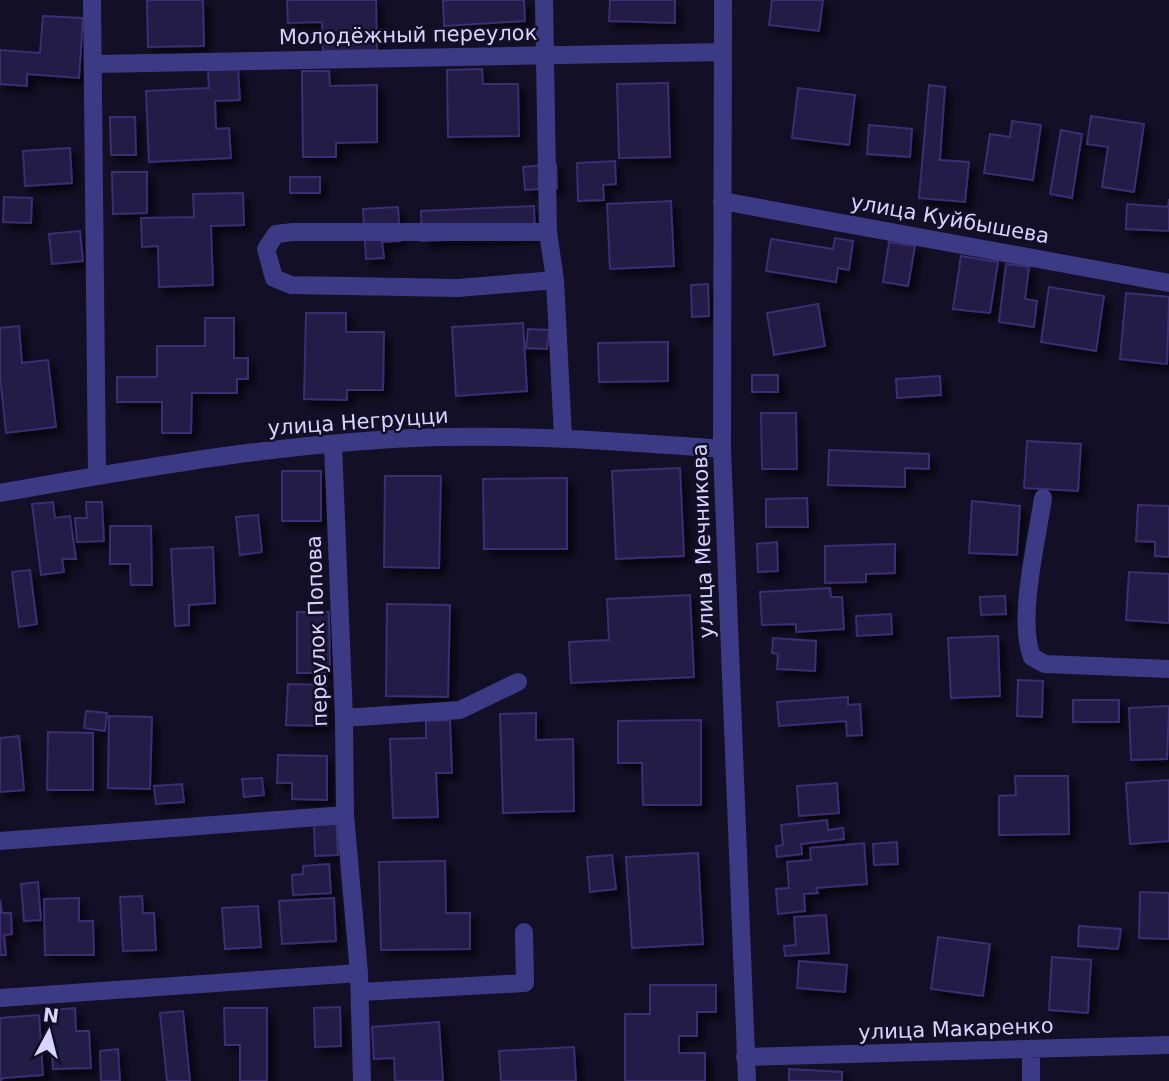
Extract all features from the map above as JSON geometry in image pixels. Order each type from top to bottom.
[{"type":"street","points":[[92,0],[97,476]]},
{"type":"street","points":[[544,0],[548,232],[555,280],[563,438]]},
{"type":"street","name":"улица Мечникова","points":[[723,0],[722,449],[747,1081]]},
{"type":"street","name":"Молодёжный переулок","points":[[94,64],[723,52]]},
{"type":"street","name":"улица Куйбышева","points":[[722,201],[1169,283]]},
{"type":"street","points":[[548,232],[293,232],[276,234],[266,249],[274,278],[291,285],[458,288],[555,280]]},
{"type":"street","name":"улица Негруцци","points":[[0,493],[205,458],[439,438],[563,438],[722,449]]},
{"type":"street","name":"переулок Попова","points":[[333,445],[344,718],[345,815],[359,973],[362,1081]]},
{"type":"street","points":[[1043,498],[1026,616],[1027,645],[1032,657],[1045,664],[1169,669]]},
{"type":"street","points":[[344,718],[460,710],[518,682]]},
{"type":"street","points":[[0,841],[345,815]]},
{"type":"street","points":[[360,992],[525,983],[524,932]]},
{"type":"street","points":[[0,998],[359,973]]},
{"type":"street","name":"улица Макаренко","points":[[745,1057],[1169,1045]]},
{"type":"street","points":[[1031,1050],[1031,1081]]},
{"type":"building","points":[[147,0],[203,0],[204,46],[148,47]]},
{"type":"building","points":[[287,0],[376,0],[377,50],[323,51],[322,22],[288,23]]},
{"type":"building","points":[[443,0],[524,0],[525,21],[444,26]]},
{"type":"building","points":[[610,0],[675,0],[675,23],[609,21]]},
{"type":"building","points":[[772,0],[823,0],[819,31],[769,25]]},
{"type":"building","points":[[43,16],[83,18],[79,78],[27,74],[27,86],[0,84],[0,50],[40,53]]},
{"type":"building","points":[[238,69],[240,100],[215,101],[216,129],[229,128],[231,158],[149,162],[146,91],[209,88],[208,70]]},
{"type":"building","points":[[482,69],[483,84],[518,84],[519,136],[448,137],[447,70]]},
{"type":"building","points":[[302,71],[329,71],[330,86],[377,85],[377,142],[336,143],[336,157],[303,157]]},
{"type":"building","points":[[668,83],[670,157],[619,158],[617,84]]},
{"type":"building","points":[[929,85],[945,87],[940,160],[969,162],[965,202],[919,198]]},
{"type":"building","points":[[798,88],[855,95],[849,145],[792,138]]},
{"type":"building","points":[[1091,116],[1144,124],[1134,192],[1102,187],[1108,147],[1087,144]]},
{"type":"building","points":[[110,117],[135,117],[136,155],[111,155]]},
{"type":"building","points":[[1012,121],[1041,125],[1033,180],[984,173],[990,134],[1010,137]]},
{"type":"building","points":[[869,125],[912,129],[910,157],[867,154]]},
{"type":"building","points":[[1061,130],[1082,134],[1072,198],[1050,194]]},
{"type":"building","points":[[70,148],[72,183],[25,186],[23,151]]},
{"type":"building","points":[[615,161],[616,184],[603,185],[604,200],[578,201],[577,163]]},
{"type":"building","points":[[556,164],[557,188],[525,190],[523,167]]},
{"type":"building","points":[[112,172],[147,172],[147,213],[113,214]]},
{"type":"building","points":[[290,177],[320,177],[320,193],[290,193]]},
{"type":"building","points":[[243,193],[244,225],[211,226],[213,285],[159,287],[158,246],[142,247],[141,218],[194,217],[193,194]]},
{"type":"building","points":[[4,197],[32,198],[31,223],[3,222]]},
{"type":"building","points":[[1169,199],[1169,231],[1126,229],[1127,204],[1168,207]]},
{"type":"building","points":[[671,201],[674,266],[610,269],[607,204]]},
{"type":"building","points":[[534,206],[535,236],[422,241],[421,211]]},
{"type":"building","points":[[398,207],[400,241],[382,242],[384,258],[366,259],[363,209]]},
{"type":"building","points":[[80,231],[83,261],[52,264],[49,234]]},
{"type":"building","points":[[835,238],[853,241],[849,270],[838,268],[836,282],[766,271],[771,239],[833,249]]},
{"type":"building","points":[[889,242],[915,246],[908,286],[883,282]]},
{"type":"building","points":[[961,256],[998,262],[990,313],[953,309]]},
{"type":"building","points":[[1006,264],[1029,267],[1025,299],[1037,301],[1034,327],[999,322]]},
{"type":"building","points":[[708,284],[709,316],[692,317],[691,285]]},
{"type":"building","points":[[1049,287],[1104,296],[1096,351],[1041,342]]},
{"type":"building","points":[[1126,293],[1169,297],[1167,364],[1120,359]]},
{"type":"building","points":[[818,304],[825,346],[774,355],[767,313]]},
{"type":"building","points":[[306,313],[346,313],[346,332],[384,332],[383,390],[347,390],[347,400],[304,399]]},
{"type":"building","points":[[205,318],[234,318],[234,358],[248,358],[248,379],[237,379],[237,393],[192,393],[191,433],[162,433],[162,402],[117,402],[117,377],[157,377],[157,346],[205,346]]},
{"type":"building","points":[[523,323],[527,391],[456,396],[452,327]]},
{"type":"building","points":[[19,326],[22,363],[48,360],[56,427],[6,433],[0,376],[0,328]]},
{"type":"building","points":[[528,329],[549,330],[547,349],[526,348]]},
{"type":"building","points":[[668,342],[668,381],[599,382],[598,343]]},
{"type":"building","points":[[752,375],[778,375],[778,392],[752,392]]},
{"type":"building","points":[[940,376],[941,395],[897,398],[896,379]]},
{"type":"building","points":[[761,413],[796,413],[797,469],[762,469]]},
{"type":"building","points":[[1027,441],[1081,444],[1078,491],[1024,488]]},
{"type":"building","points":[[829,450],[929,454],[929,469],[905,468],[905,487],[828,485]]},
{"type":"building","points":[[680,468],[684,556],[616,559],[612,471]]},
{"type":"building","points":[[282,471],[321,471],[321,521],[282,521]]},
{"type":"building","points":[[385,476],[441,476],[439,568],[384,567]]},
{"type":"building","points":[[567,478],[567,549],[484,549],[483,479]]},
{"type":"building","points":[[807,498],[808,527],[766,527],[766,499]]},
{"type":"building","points":[[972,501],[1020,506],[1017,555],[969,553]]},
{"type":"building","points":[[53,502],[55,518],[70,516],[76,559],[62,559],[64,572],[41,575],[32,504]]},
{"type":"building","points":[[86,502],[102,502],[104,541],[77,542],[75,518],[87,518]]},
{"type":"building","points":[[1138,505],[1169,506],[1169,557],[1155,556],[1155,542],[1136,541]]},
{"type":"building","points":[[258,515],[262,552],[240,555],[236,517]]},
{"type":"building","points":[[110,526],[151,526],[152,585],[131,585],[130,564],[110,564]]},
{"type":"building","points":[[777,542],[778,571],[758,572],[757,544]]},
{"type":"building","points":[[895,544],[895,573],[866,574],[866,582],[825,583],[825,546]]},
{"type":"building","points":[[213,547],[215,603],[189,605],[189,625],[175,626],[171,549]]},
{"type":"building","points":[[30,570],[37,624],[19,627],[12,572]]},
{"type":"building","points":[[1129,572],[1169,574],[1169,623],[1126,620]]},
{"type":"building","points":[[830,588],[831,597],[842,597],[844,629],[796,632],[796,624],[762,625],[760,592]]},
{"type":"building","points":[[690,595],[694,677],[571,683],[569,642],[609,640],[607,599]]},
{"type":"building","points":[[1005,596],[1006,614],[981,615],[980,597]]},
{"type":"building","points":[[387,604],[450,605],[448,697],[386,696]]},
{"type":"building","points":[[297,612],[329,612],[330,673],[297,673]]},
{"type":"building","points":[[891,614],[892,634],[857,636],[856,616]]},
{"type":"building","points":[[998,636],[1000,696],[951,698],[948,638]]},
{"type":"building","points":[[773,638],[816,641],[815,671],[777,669],[778,654],[772,653]]},
{"type":"building","points":[[1018,680],[1043,681],[1042,717],[1017,716]]},
{"type":"building","points":[[288,684],[326,685],[324,726],[286,725]]},
{"type":"building","points":[[848,697],[848,705],[860,704],[862,735],[847,736],[846,721],[779,726],[777,702]]},
{"type":"building","points":[[1073,700],[1119,700],[1119,722],[1073,722]]},
{"type":"building","points":[[1169,706],[1167,759],[1131,760],[1129,708]]},
{"type":"building","points":[[86,711],[107,713],[105,731],[84,728]]},
{"type":"building","points":[[536,713],[536,740],[573,739],[574,811],[503,813],[500,714]]},
{"type":"building","points":[[109,716],[152,717],[150,789],[108,788]]},
{"type":"building","points":[[450,720],[452,773],[436,773],[438,817],[393,818],[390,739],[426,738],[426,721]]},
{"type":"building","points":[[701,720],[701,805],[643,805],[642,763],[618,763],[618,721]]},
{"type":"building","points":[[48,732],[93,733],[93,790],[47,790]]},
{"type":"building","points":[[19,736],[24,790],[0,792],[0,738]]},
{"type":"building","points":[[278,755],[327,756],[327,800],[292,799],[292,783],[277,783]]},
{"type":"building","points":[[1015,776],[1068,776],[1069,834],[999,835],[999,796],[1016,795]]},
{"type":"building","points":[[262,778],[264,795],[244,797],[242,779]]},
{"type":"building","points":[[1169,780],[1169,841],[1130,844],[1126,783]]},
{"type":"building","points":[[837,783],[839,813],[799,816],[797,786]]},
{"type":"building","points":[[182,784],[184,802],[156,804],[154,786]]},
{"type":"building","points":[[336,820],[338,855],[315,856],[314,821]]},
{"type":"building","points":[[827,820],[828,830],[843,828],[844,839],[801,844],[802,854],[777,857],[776,846],[783,845],[781,825]]},
{"type":"building","points":[[897,842],[898,864],[874,865],[873,844]]},
{"type":"building","points":[[864,843],[867,884],[816,888],[818,893],[804,894],[805,911],[778,914],[776,889],[789,888],[787,862],[811,860],[810,848]]},
{"type":"building","points":[[698,853],[703,944],[632,948],[626,857]]},
{"type":"building","points":[[612,855],[616,889],[590,892],[587,857]]},
{"type":"building","points":[[445,861],[446,913],[470,913],[470,949],[381,950],[379,862]]},
{"type":"building","points":[[329,864],[331,893],[293,895],[292,875],[303,874],[303,866]]},
{"type":"building","points":[[38,882],[41,920],[24,921],[21,884]]},
{"type":"building","points":[[1140,892],[1169,893],[1169,939],[1139,938]]},
{"type":"building","points":[[142,896],[143,913],[154,913],[156,950],[123,951],[120,897]]},
{"type":"building","points":[[79,898],[79,921],[93,921],[94,955],[45,955],[44,899]]},
{"type":"building","points":[[334,898],[336,941],[282,944],[279,901]]},
{"type":"building","points":[[0,900],[2,913],[11,913],[12,934],[4,935],[6,955],[0,955]]},
{"type":"building","points":[[258,906],[261,947],[225,949],[222,908]]},
{"type":"building","points":[[826,915],[829,953],[785,956],[784,946],[796,945],[794,917]]},
{"type":"building","points":[[1079,926],[1121,929],[1118,949],[1078,946]]},
{"type":"building","points":[[938,937],[990,944],[983,996],[931,989]]},
{"type":"building","points":[[1052,957],[1091,960],[1088,1013],[1049,1010]]},
{"type":"building","points":[[799,961],[847,965],[845,992],[797,988]]},
{"type":"building","points":[[650,985],[716,985],[716,1012],[697,1012],[697,1036],[679,1036],[679,1053],[705,1053],[705,1081],[625,1081],[625,1014],[650,1014]]},
{"type":"building","points":[[340,1007],[341,1046],[315,1047],[314,1008]]},
{"type":"building","points":[[75,1008],[76,1031],[89,1031],[91,1068],[53,1069],[50,1010]]},
{"type":"building","points":[[224,1008],[267,1008],[267,1081],[240,1081],[240,1045],[225,1045]]},
{"type":"building","points":[[183,1011],[190,1081],[167,1081],[160,1013]]},
{"type":"building","points":[[39,1015],[43,1075],[3,1078],[0,1081],[0,1018]]},
{"type":"building","points":[[439,1022],[443,1081],[395,1081],[394,1058],[374,1059],[372,1027]]},
{"type":"building","points":[[574,1047],[576,1081],[501,1081],[499,1051]]},
{"type":"building","points":[[118,1049],[120,1081],[101,1081],[100,1051]]},
{"type":"building","points":[[789,1069],[842,1072],[842,1081],[789,1081]]}]
